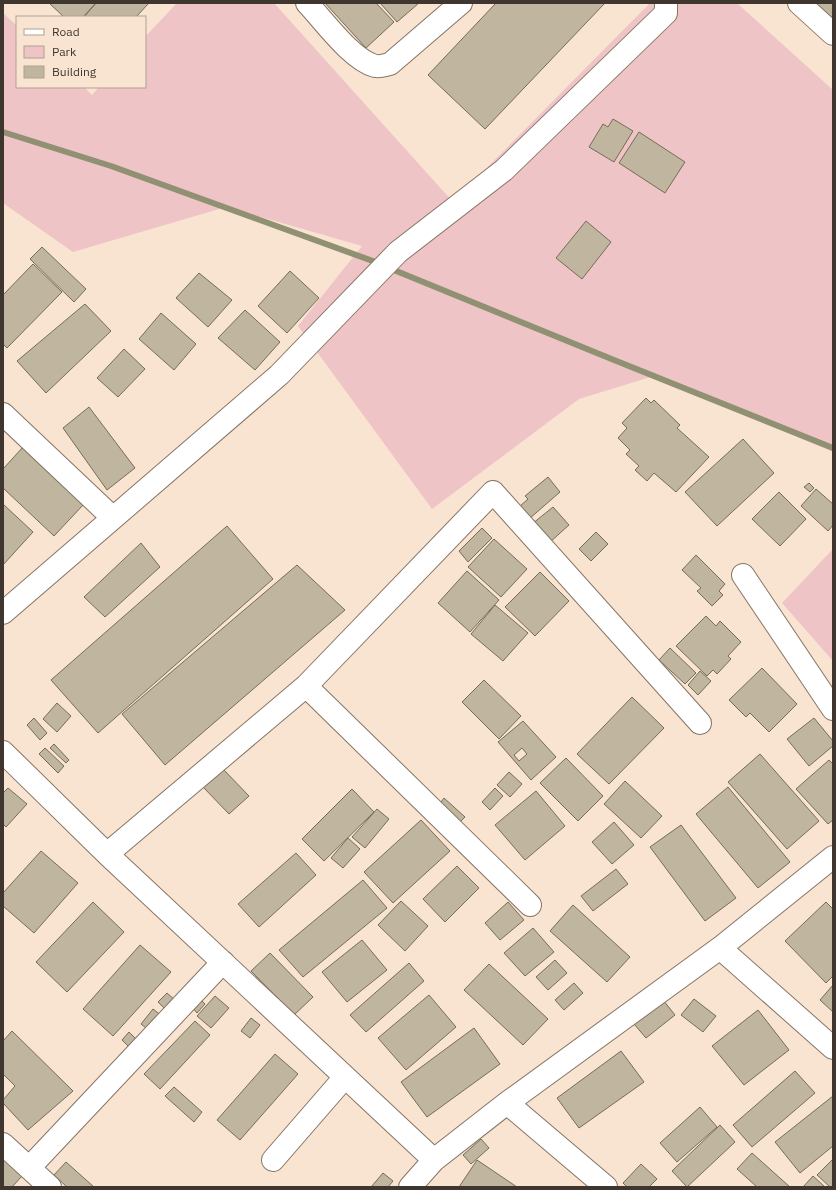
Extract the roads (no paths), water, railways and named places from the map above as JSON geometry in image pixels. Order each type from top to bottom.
[{"type":"street","points":[[307,3],[353,53],[375,66],[390,64],[461,3]]},
{"type":"street","points":[[3,613],[279,375],[398,252],[504,170],[666,12],[666,3]]},
{"type":"street","points":[[799,3],[833,34]]},
{"type":"street","points":[[3,414],[113,518]]},
{"type":"street","points":[[107,854],[306,686],[493,492],[700,723]]},
{"type":"street","points":[[743,575],[833,709]]},
{"type":"street","points":[[306,686],[530,905]]},
{"type":"street","points":[[3,752],[107,854],[434,1160]]},
{"type":"street","points":[[410,1187],[434,1160],[507,1102],[720,948],[833,858]]},
{"type":"street","points":[[720,948],[833,1048]]},
{"type":"street","points":[[29,1168],[223,962]]},
{"type":"street","points":[[272,1160],[345,1077]]},
{"type":"street","points":[[507,1102],[606,1187]]},
{"type":"street","points":[[3,1144],[50,1187]]},
{"type":"waterway","points":[[3,132],[111,166],[381,264]]},
{"type":"waterway","points":[[389,268],[833,448]]}]
